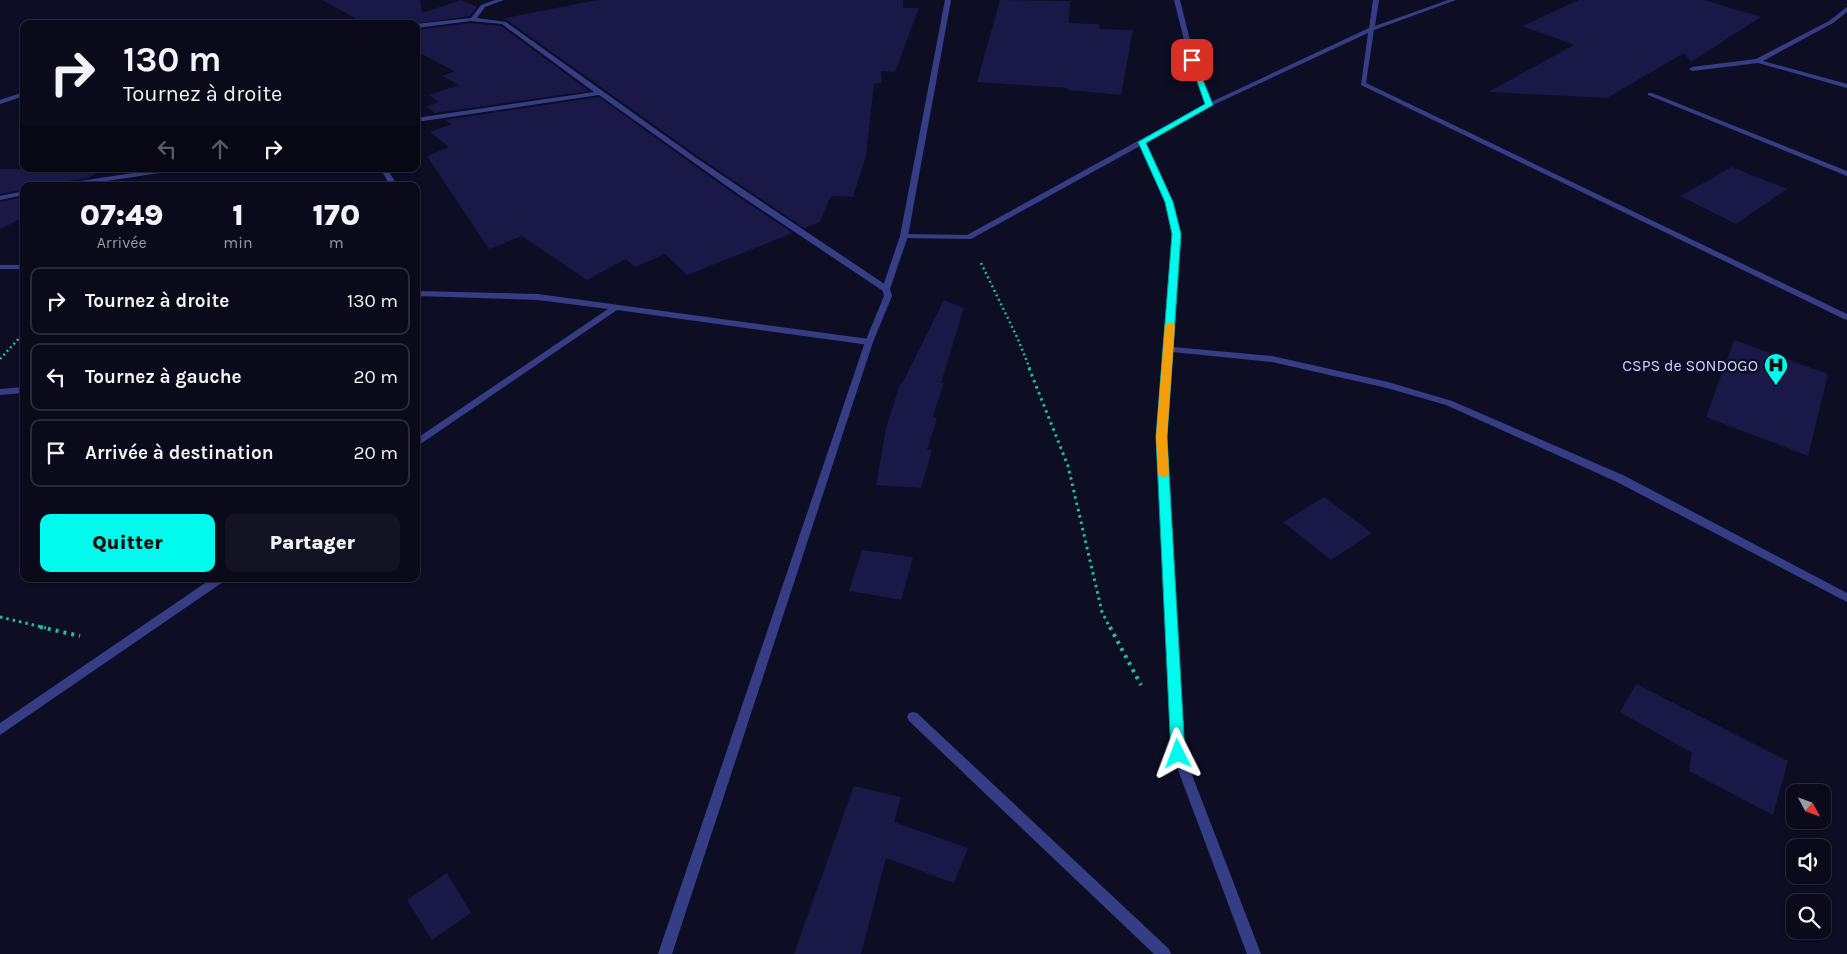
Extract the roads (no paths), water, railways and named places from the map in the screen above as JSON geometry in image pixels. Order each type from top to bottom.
[{"type":"street","points":[[473,19],[483,6],[501,0]]},
{"type":"street","points":[[665,954],[869,342],[888,296],[886,289],[904,236],[948,0]]},
{"type":"street","points":[[1178,0],[1192,60],[1209,105]]},
{"type":"street","points":[[1376,0],[1362,84],[1847,316]]},
{"type":"street","points":[[904,236],[968,237],[1209,105],[1372,29],[1453,0]]},
{"type":"street","points":[[1692,70],[1758,61],[1830,22],[1847,9]]},
{"type":"street","points":[[420,26],[473,19],[504,23],[599,92],[826,250],[886,289]]},
{"type":"street","points":[[1758,61],[1847,86]]},
{"type":"street","points":[[420,119],[599,92]]},
{"type":"street","points":[[1650,94],[1847,174]]},
{"type":"street","points":[[0,102],[20,95]]},
{"type":"street","points":[[1142,142],[1169,202],[1176,234],[1162,437],[1178,754],[1254,954]]},
{"type":"street","points":[[87,182],[153,172]]},
{"type":"street","points":[[0,198],[20,194]]},
{"type":"street","points":[[0,267],[20,267]]},
{"type":"street","points":[[420,293],[538,297],[869,342]]},
{"type":"street","points":[[420,441],[615,308]]},
{"type":"street","points":[[1168,349],[1272,359],[1388,384],[1449,403],[1621,479],[1847,598]]},
{"type":"street","points":[[0,392],[20,390]]},
{"type":"street","points":[[0,730],[215,582]]},
{"type":"street","points":[[913,717],[1164,954]]},
{"type":"place","name":"CSPS de SONDOGO","points":[[1776,386]]}]
